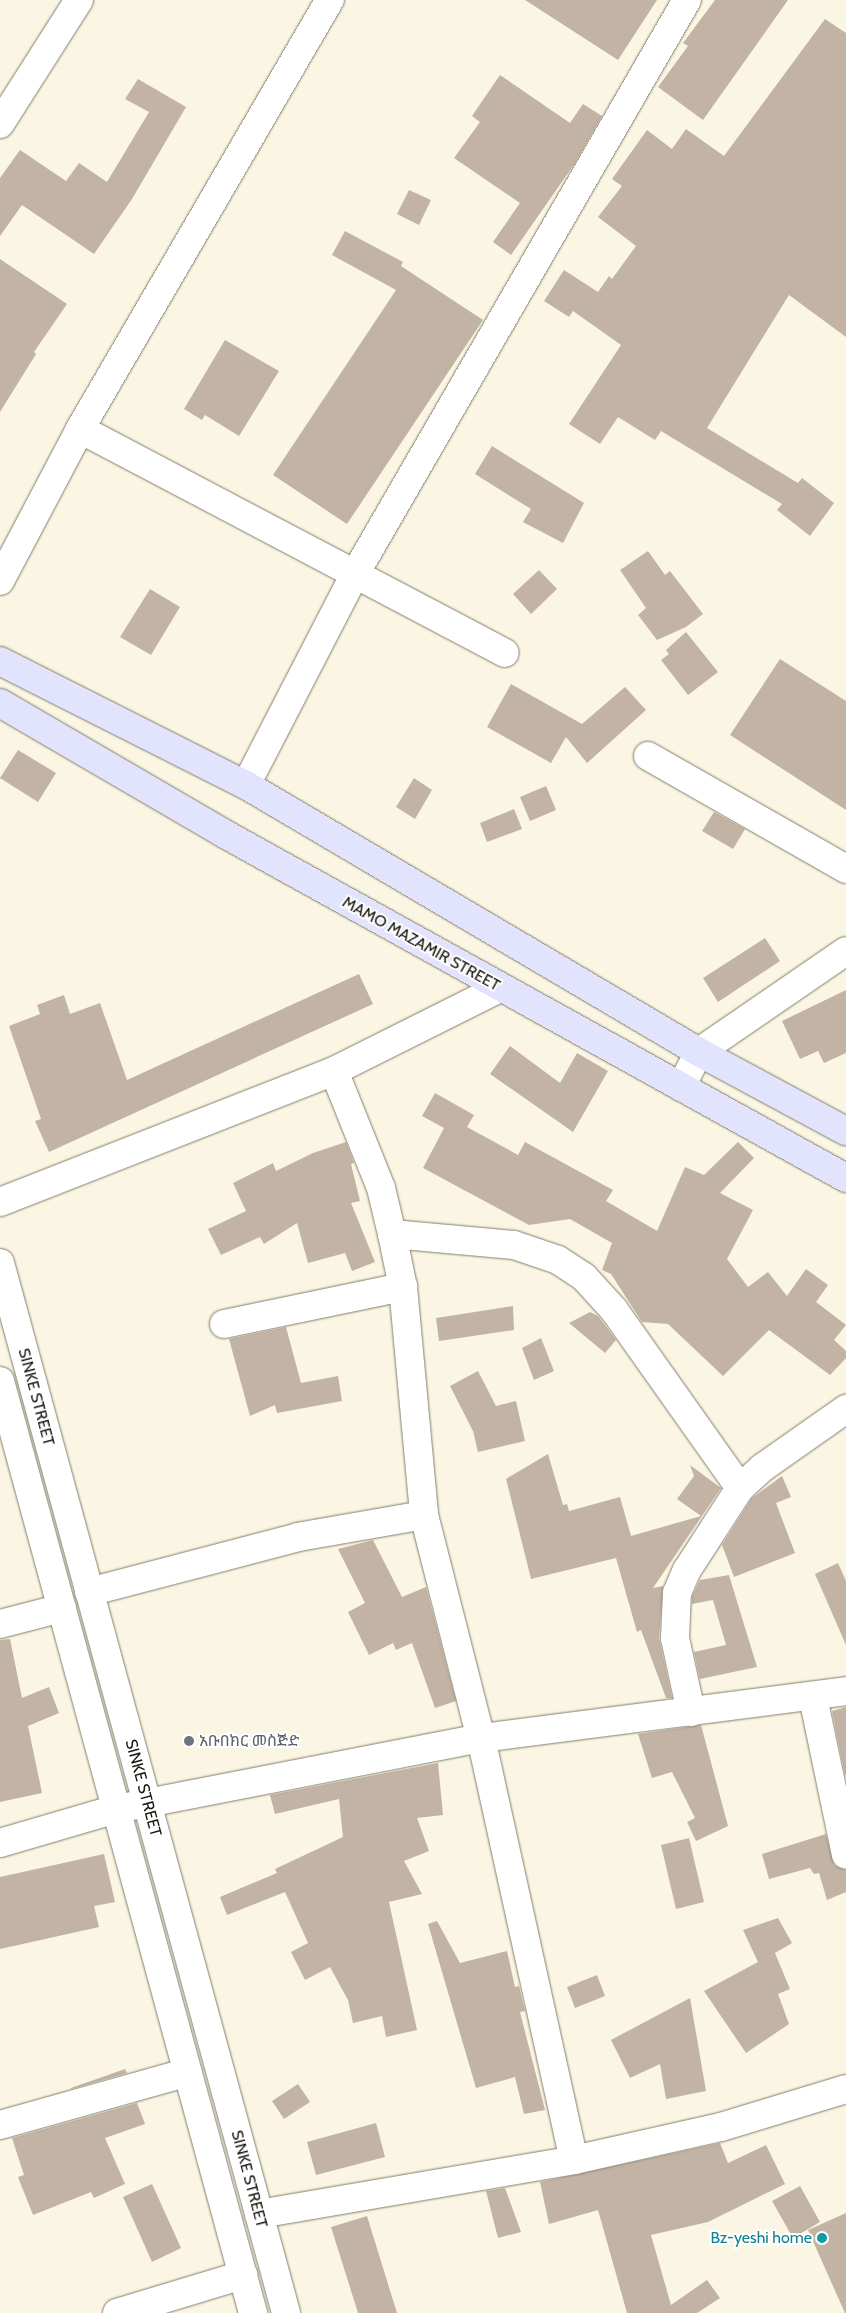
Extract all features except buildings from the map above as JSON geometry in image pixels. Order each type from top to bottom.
[{"type":"main road","points":[[0,661],[246,786],[699,1052],[846,1130]]},
{"type":"main road","name":"MAMO MAZAMIR STREET","points":[[0,703],[500,988],[846,1178]]},
{"type":"street","points":[[0,124],[79,0]]},
{"type":"street","points":[[0,581],[80,428],[330,0]]},
{"type":"street","points":[[246,786],[356,574],[687,0]]},
{"type":"street","points":[[80,428],[506,654]]},
{"type":"street","points":[[648,756],[846,869]]},
{"type":"street","points":[[681,1087],[699,1052],[846,951]]},
{"type":"street","points":[[0,1202],[334,1071],[500,988]]},
{"type":"street","points":[[334,1071],[381,1188],[392,1234],[403,1287],[424,1515],[481,1738],[574,2160]]},
{"type":"street","points":[[392,1234],[514,1245],[558,1260],[584,1277],[614,1310],[740,1488]]},
{"type":"street","name":"SINKE STREET","points":[[0,1264],[286,2313]]},
{"type":"street","points":[[224,1324],[403,1287]]},
{"type":"street","name":"SINKE STREET","points":[[0,1381],[253,2313]]},
{"type":"street","points":[[691,1712],[675,1638],[677,1593],[687,1570],[740,1488],[762,1468],[846,1409]]},
{"type":"street","points":[[89,1592],[298,1537],[424,1515]]},
{"type":"street","points":[[0,1624],[62,1608]]},
{"type":"street","points":[[0,1843],[116,1809],[481,1738],[846,1692]]},
{"type":"street","points":[[813,1697],[846,1855]]},
{"type":"street","points":[[0,2125],[188,2072]]},
{"type":"street","points":[[259,2214],[574,2160],[721,2127],[846,2089]]},
{"type":"street","points":[[117,2313],[243,2275]]},
{"type":"place","name":"አቡበክር መስጅድ","points":[[189,1741]]},
{"type":"place","name":"Bz-yeshi home","points":[[822,2238]]}]
